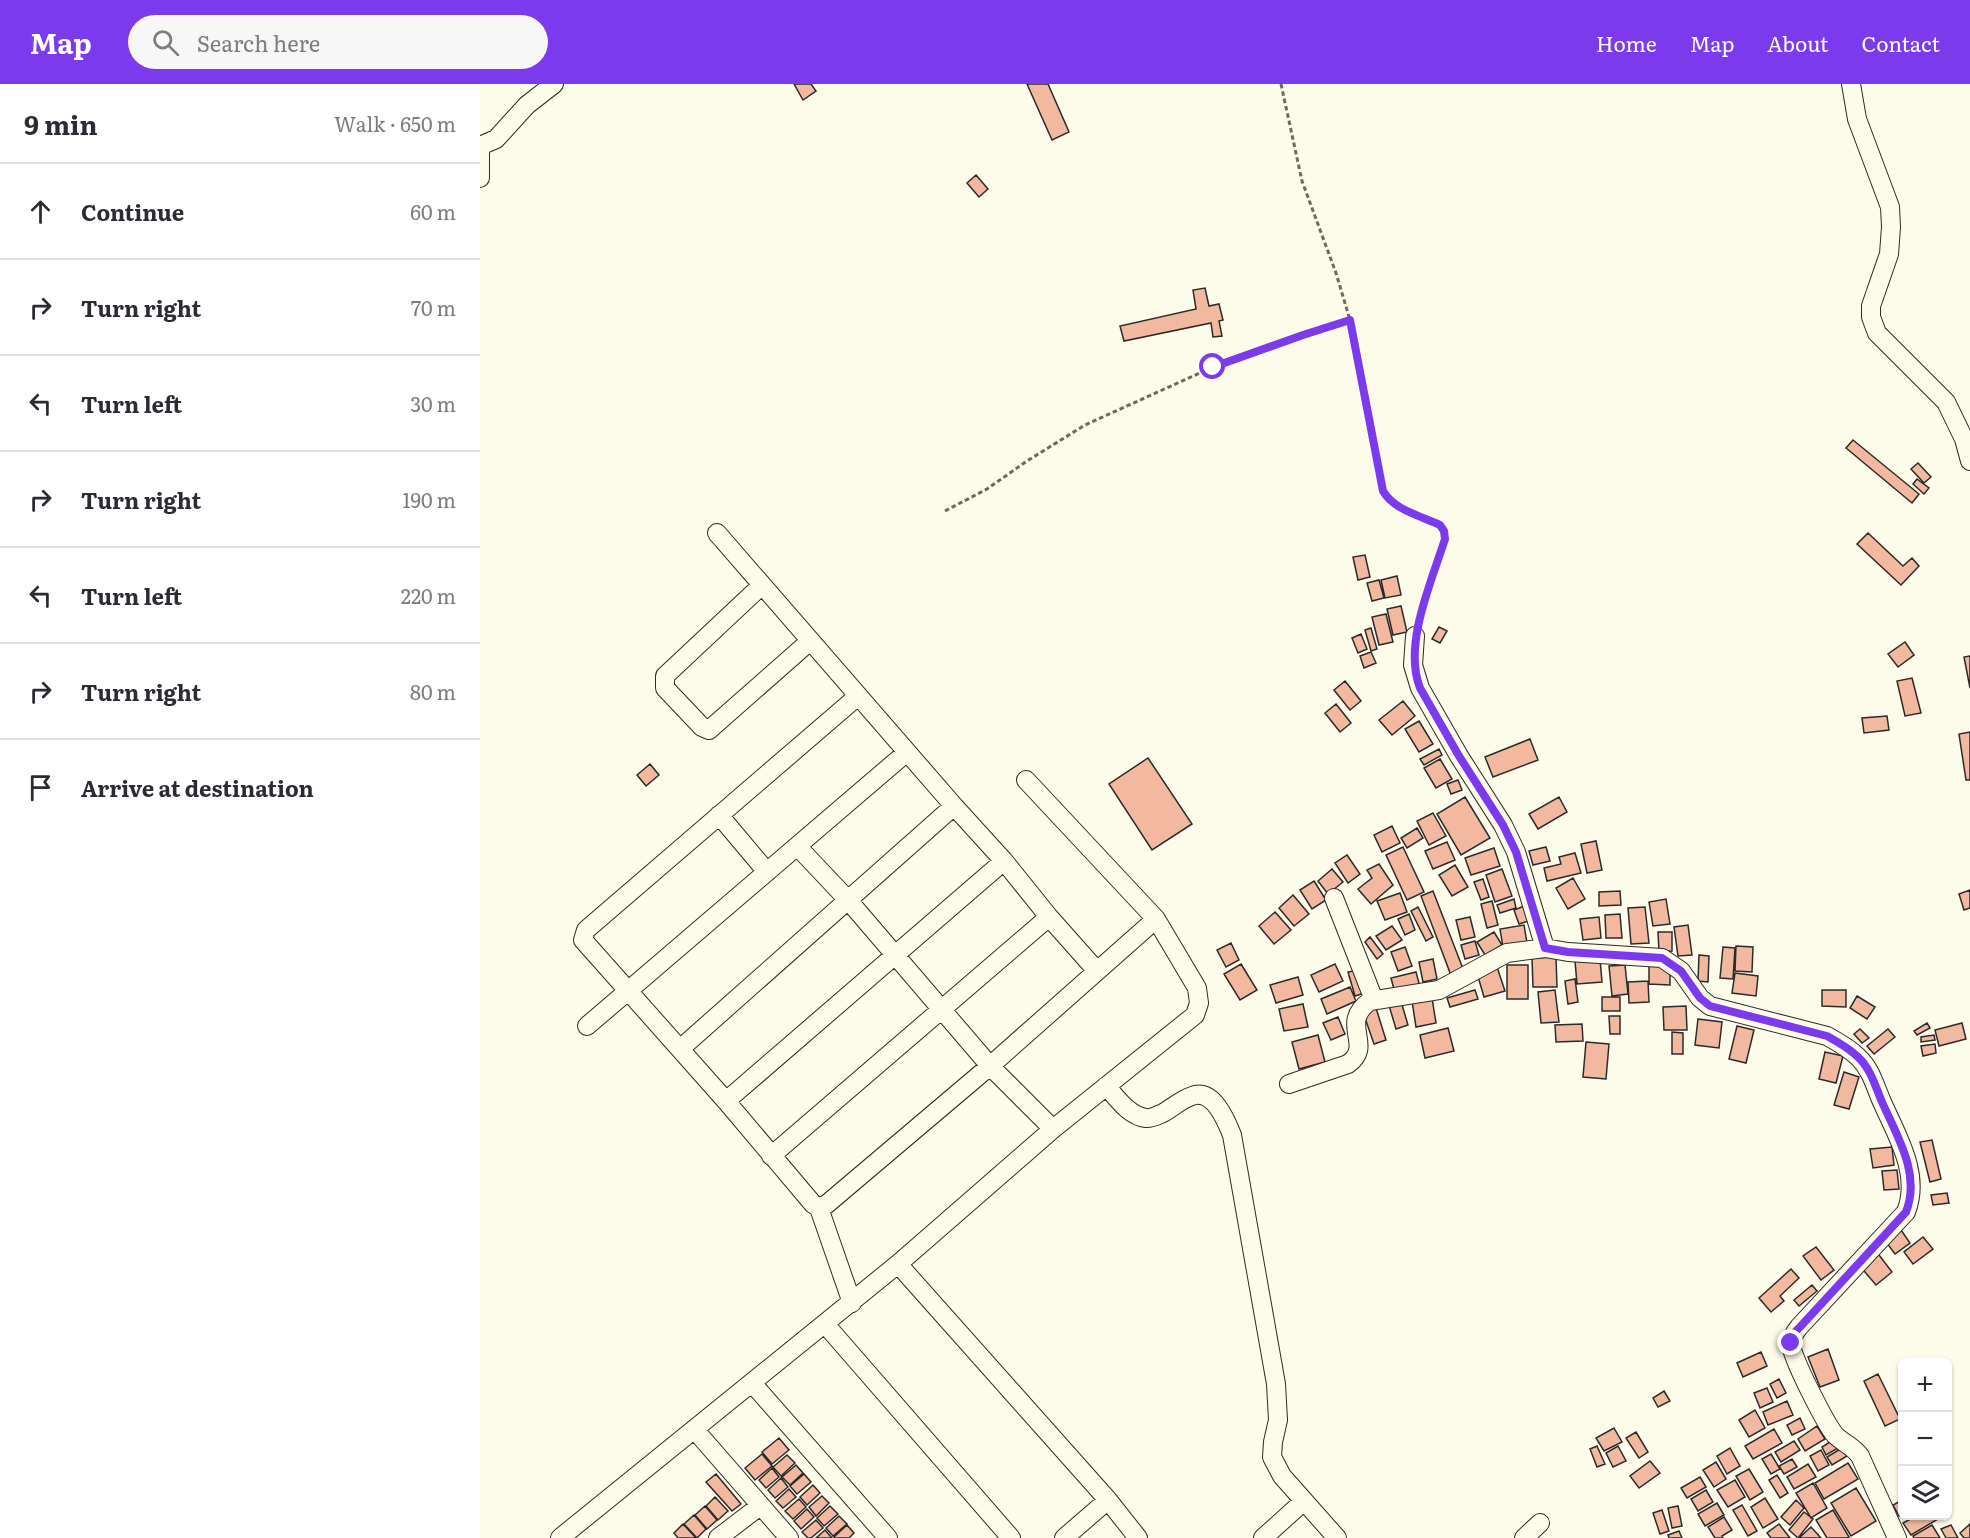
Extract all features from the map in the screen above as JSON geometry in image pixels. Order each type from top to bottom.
[{"type":"street","points":[[480,178],[480,146],[496,139],[527,105],[554,84]]},
{"type":"street","points":[[1851,84],[1857,119],[1890,207],[1891,227],[1888,254],[1871,306],[1871,317],[1877,333],[1946,402],[1964,439],[1970,461]]},
{"type":"street","points":[[717,533],[1004,861],[1097,971]]},
{"type":"street","points":[[762,585],[665,676],[665,688],[702,727],[709,730],[810,641]]},
{"type":"street","points":[[1415,636],[1413,665],[1420,688],[1464,765],[1503,825],[1516,852],[1545,948]]},
{"type":"street","points":[[852,1302],[819,1208],[813,1204],[726,1101],[583,940],[586,930],[858,696]]},
{"type":"street","points":[[587,1026],[907,752]]},
{"type":"street","points":[[568,1535],[694,1429],[898,1264],[1053,1129],[1195,1015],[1199,1003],[1197,988],[1156,919],[1026,780]]},
{"type":"street","points":[[680,1049],[954,806]]},
{"type":"street","points":[[719,815],[767,872]]},
{"type":"street","points":[[797,846],[848,900],[990,1066],[1053,1129]]},
{"type":"street","points":[[726,1101],[1004,861]]},
{"type":"street","points":[[1334,898],[1374,1000]]},
{"type":"street","points":[[771,1155],[1049,917]]},
{"type":"street","points":[[819,1208],[827,1204],[990,1066],[1156,919]]},
{"type":"street","points":[[1289,1083],[1348,1064],[1355,1059],[1359,1047],[1355,1023],[1357,1014],[1361,1007],[1374,1000],[1439,990],[1507,953],[1545,948],[1568,952],[1662,958],[1681,971],[1700,998],[1710,1006],[1827,1036],[1844,1045],[1859,1057],[1869,1071],[1906,1155],[1910,1177],[1909,1204],[1906,1212],[1793,1334],[1791,1343],[1795,1359],[1834,1433],[1856,1450],[1860,1456],[1897,1538]]},
{"type":"street","points":[[1107,1086],[1124,1107],[1148,1119],[1192,1095],[1201,1095],[1217,1106],[1226,1119],[1232,1135],[1276,1384],[1278,1420],[1272,1457],[1282,1476],[1337,1538]]},
{"type":"street","points":[[898,1264],[1108,1500],[1138,1538]]},
{"type":"street","points":[[825,1324],[1011,1538]]},
{"type":"street","points":[[752,1383],[888,1538]]},
{"type":"street","points":[[694,1429],[789,1538]]},
{"type":"street","points":[[1064,1538],[1108,1500]]},
{"type":"street","points":[[1263,1538],[1304,1501]]},
{"type":"street","points":[[718,1538],[760,1506]]},
{"type":"street","points":[[1524,1538],[1540,1523]]},
{"type":"path","points":[[1281,84],[1302,181],[1336,273],[1350,320],[1383,491],[1387,499],[1397,506],[1440,525],[1444,531],[1445,539],[1415,636]]},
{"type":"path","points":[[945,511],[987,489],[1085,425],[1213,367],[1350,320]]},
{"type":"building","points":[[794,84],[811,84],[816,91],[803,100]]},
{"type":"building","points":[[1027,84],[1048,84],[1069,132],[1052,140]]},
{"type":"building","points":[[976,175],[988,189],[979,197],[967,183]]},
{"type":"building","points":[[1205,288],[1209,306],[1219,304],[1223,320],[1219,321],[1222,336],[1213,337],[1211,323],[1124,341],[1120,326],[1196,309],[1193,290]]},
{"type":"building","points":[[1853,440],[1919,494],[1912,503],[1846,448]]},
{"type":"building","points":[[1918,463],[1931,477],[1924,483],[1911,469]]},
{"type":"building","points":[[1917,479],[1929,488],[1924,494],[1913,484]]},
{"type":"building","points":[[1868,533],[1903,566],[1912,558],[1919,566],[1901,585],[1857,544]]},
{"type":"building","points":[[1365,555],[1370,577],[1358,580],[1353,557]]},
{"type":"building","points":[[1397,576],[1401,595],[1385,598],[1381,580]]},
{"type":"building","points":[[1379,580],[1384,598],[1372,601],[1367,583]]},
{"type":"building","points":[[1401,606],[1407,632],[1393,635],[1387,609]]},
{"type":"building","points":[[1386,614],[1393,642],[1379,645],[1372,617]]},
{"type":"building","points":[[1439,627],[1447,631],[1440,643],[1432,639]]},
{"type":"building","points":[[1371,628],[1377,649],[1371,651],[1365,630]]},
{"type":"building","points":[[1361,634],[1367,649],[1358,653],[1352,638]]},
{"type":"building","points":[[1905,642],[1914,655],[1898,667],[1888,654]]},
{"type":"building","points":[[1371,652],[1376,663],[1364,668],[1360,656]]},
{"type":"building","points":[[1970,656],[1970,688],[1964,657]]},
{"type":"building","points":[[1912,678],[1921,713],[1905,716],[1897,681]]},
{"type":"building","points":[[1345,681],[1361,701],[1350,710],[1334,690]]},
{"type":"building","points":[[1403,701],[1415,716],[1392,735],[1379,720]]},
{"type":"building","points":[[1336,704],[1351,723],[1340,732],[1325,713]]},
{"type":"building","points":[[1887,716],[1889,730],[1864,733],[1862,718]]},
{"type":"building","points":[[1419,721],[1433,744],[1419,752],[1405,729]]},
{"type":"building","points":[[1970,732],[1970,780],[1966,780],[1959,734]]},
{"type":"building","points":[[1530,739],[1538,760],[1493,777],[1485,757]]},
{"type":"building","points":[[1439,749],[1442,755],[1424,765],[1420,759]]},
{"type":"building","points":[[1148,758],[1192,824],[1152,850],[1109,784]]},
{"type":"building","points":[[1440,759],[1452,779],[1436,788],[1424,768]]},
{"type":"building","points":[[650,764],[659,775],[646,786],[637,775]]},
{"type":"building","points":[[1458,780],[1462,790],[1451,794],[1447,784]]},
{"type":"building","points":[[1465,797],[1490,838],[1461,855],[1437,814]]},
{"type":"building","points":[[1559,797],[1567,812],[1538,829],[1529,814]]},
{"type":"building","points":[[1433,813],[1446,836],[1429,845],[1417,821]]},
{"type":"building","points":[[1392,826],[1400,843],[1382,852],[1374,835]]},
{"type":"building","points":[[1417,828],[1423,838],[1407,848],[1401,838]]},
{"type":"building","points":[[1596,841],[1602,870],[1587,873],[1581,844]]},
{"type":"building","points":[[1447,842],[1455,860],[1433,869],[1425,851]]},
{"type":"building","points":[[1403,847],[1424,892],[1407,900],[1386,855]]},
{"type":"building","points":[[1546,847],[1550,861],[1533,865],[1529,851]]},
{"type":"building","points":[[1494,848],[1500,866],[1471,875],[1465,858]]},
{"type":"building","points":[[1575,853],[1581,873],[1547,881],[1544,868],[1561,864],[1559,857]]},
{"type":"building","points":[[1347,855],[1360,874],[1348,883],[1335,863]]},
{"type":"building","points":[[1379,864],[1393,885],[1371,904],[1358,889],[1372,878],[1367,870]]},
{"type":"building","points":[[1455,865],[1468,887],[1452,896],[1439,875]]},
{"type":"building","points":[[1332,869],[1343,882],[1328,894],[1318,881]]},
{"type":"building","points":[[1502,869],[1512,896],[1495,902],[1486,875]]},
{"type":"building","points":[[1573,878],[1585,899],[1568,909],[1556,888]]},
{"type":"building","points":[[1483,879],[1489,897],[1481,900],[1474,882]]},
{"type":"building","points":[[1314,881],[1326,900],[1312,909],[1300,890]]},
{"type":"building","points":[[1970,890],[1970,908],[1964,910],[1959,894]]},
{"type":"building","points":[[1433,891],[1465,974],[1452,978],[1421,896]]},
{"type":"building","points":[[1620,891],[1621,905],[1599,906],[1599,892]]},
{"type":"building","points":[[1400,893],[1407,912],[1385,920],[1377,901]]},
{"type":"building","points":[[1293,895],[1309,914],[1294,926],[1279,908]]},
{"type":"building","points":[[1514,899],[1516,908],[1500,913],[1497,905]]},
{"type":"building","points":[[1666,899],[1670,924],[1653,926],[1649,902]]},
{"type":"building","points":[[1492,901],[1498,925],[1487,928],[1481,904]]},
{"type":"building","points":[[1530,904],[1535,919],[1519,924],[1514,910]]},
{"type":"building","points":[[1418,907],[1433,937],[1426,941],[1411,911]]},
{"type":"building","points":[[1645,907],[1649,943],[1631,944],[1628,908]]},
{"type":"building","points":[[1275,912],[1291,930],[1274,944],[1259,926]]},
{"type":"building","points":[[1409,914],[1415,930],[1405,935],[1398,919]]},
{"type":"building","points":[[1620,914],[1622,938],[1606,938],[1605,915]]},
{"type":"building","points":[[1470,917],[1475,937],[1461,940],[1456,920]]},
{"type":"building","points":[[1599,917],[1601,938],[1583,940],[1580,919]]},
{"type":"building","points":[[1524,925],[1527,943],[1503,947],[1500,929]]},
{"type":"building","points":[[1688,925],[1692,955],[1678,956],[1674,927]]},
{"type":"building","points":[[1392,926],[1402,940],[1386,950],[1376,936]]},
{"type":"building","points":[[1494,932],[1502,945],[1485,955],[1477,942]]},
{"type":"building","points":[[1658,932],[1672,932],[1672,951],[1659,952]]},
{"type":"building","points":[[1370,937],[1383,954],[1377,959],[1365,942]]},
{"type":"building","points":[[1475,941],[1479,955],[1465,959],[1461,945]]},
{"type":"building","points":[[1231,943],[1239,960],[1226,967],[1217,950]]},
{"type":"building","points":[[1736,946],[1753,947],[1752,972],[1735,971]]},
{"type":"building","points":[[1405,947],[1412,966],[1398,971],[1391,952]]},
{"type":"building","points":[[1723,947],[1735,948],[1733,979],[1720,978]]},
{"type":"building","points":[[1699,955],[1709,956],[1708,982],[1698,981]]},
{"type":"building","points":[[1556,957],[1557,987],[1533,987],[1532,958]]},
{"type":"building","points":[[1433,959],[1437,979],[1423,982],[1419,962]]},
{"type":"building","points":[[1600,959],[1602,982],[1577,984],[1575,961]]},
{"type":"building","points":[[1241,964],[1257,990],[1240,1000],[1224,974]]},
{"type":"building","points":[[1335,964],[1343,981],[1319,992],[1311,975]]},
{"type":"building","points":[[1507,965],[1528,965],[1528,999],[1507,999]]},
{"type":"building","points":[[1625,965],[1628,994],[1612,996],[1609,966]]},
{"type":"building","points":[[1649,965],[1670,965],[1670,985],[1649,984]]},
{"type":"building","points":[[1497,967],[1505,991],[1484,997],[1477,973]]},
{"type":"building","points":[[1358,970],[1365,993],[1355,996],[1348,972]]},
{"type":"building","points":[[1416,972],[1420,987],[1395,993],[1391,978]]},
{"type":"building","points":[[1735,973],[1758,976],[1756,996],[1732,993]]},
{"type":"building","points":[[1298,977],[1303,995],[1276,1003],[1270,985]]},
{"type":"building","points":[[1575,979],[1578,1002],[1568,1004],[1565,981]]},
{"type":"building","points":[[1648,981],[1649,1002],[1629,1003],[1628,982]]},
{"type":"building","points":[[1350,987],[1356,1001],[1327,1014],[1321,999]]},
{"type":"building","points":[[1475,990],[1478,999],[1450,1007],[1447,998]]},
{"type":"building","points":[[1555,990],[1559,1022],[1541,1023],[1538,992]]},
{"type":"building","points":[[1822,990],[1846,990],[1846,1007],[1822,1006]]},
{"type":"building","points":[[1857,996],[1875,1007],[1867,1019],[1850,1008]]},
{"type":"building","points":[[1602,997],[1620,997],[1620,1011],[1602,1011]]},
{"type":"building","points":[[1400,998],[1408,1025],[1396,1029],[1388,1002]]},
{"type":"building","points":[[1432,998],[1436,1023],[1416,1027],[1412,1001]]},
{"type":"building","points":[[1303,1004],[1308,1027],[1284,1031],[1279,1009]]},
{"type":"building","points":[[1686,1006],[1687,1030],[1664,1030],[1663,1007]]},
{"type":"building","points":[[1376,1008],[1386,1040],[1374,1044],[1363,1012]]},
{"type":"building","points":[[1609,1016],[1620,1016],[1620,1034],[1610,1034]]},
{"type":"building","points":[[1338,1017],[1345,1034],[1331,1040],[1323,1023]]},
{"type":"building","points":[[1698,1019],[1722,1022],[1719,1048],[1695,1045]]},
{"type":"building","points":[[1927,1023],[1930,1028],[1917,1035],[1914,1031]]},
{"type":"building","points":[[1962,1023],[1966,1039],[1939,1046],[1935,1030]]},
{"type":"building","points":[[1582,1024],[1583,1041],[1556,1042],[1555,1025]]},
{"type":"building","points":[[1737,1026],[1754,1030],[1746,1063],[1729,1059]]},
{"type":"building","points":[[1448,1028],[1454,1051],[1425,1058],[1420,1035]]},
{"type":"building","points":[[1860,1029],[1869,1038],[1862,1043],[1854,1034]]},
{"type":"building","points":[[1888,1029],[1895,1037],[1874,1054],[1867,1046]]},
{"type":"building","points":[[1672,1032],[1683,1033],[1683,1054],[1672,1054]]},
{"type":"building","points":[[1318,1035],[1325,1062],[1299,1069],[1292,1042]]},
{"type":"building","points":[[1934,1035],[1935,1040],[1921,1042],[1921,1037]]},
{"type":"building","points":[[1586,1042],[1609,1044],[1606,1079],[1583,1077]]},
{"type":"building","points":[[1935,1044],[1936,1053],[1923,1056],[1921,1046]]},
{"type":"building","points":[[1825,1052],[1843,1056],[1836,1083],[1819,1079]]},
{"type":"building","points":[[1844,1072],[1859,1077],[1849,1109],[1834,1105]]},
{"type":"building","points":[[1932,1140],[1941,1179],[1930,1182],[1920,1142]]},
{"type":"building","points":[[1892,1147],[1894,1165],[1873,1168],[1870,1149]]},
{"type":"building","points":[[1897,1170],[1899,1189],[1884,1190],[1882,1171]]},
{"type":"building","points":[[1947,1193],[1949,1203],[1933,1205],[1931,1195]]},
{"type":"building","points":[[1901,1230],[1910,1243],[1895,1254],[1886,1242]]},
{"type":"building","points":[[1923,1237],[1933,1249],[1913,1264],[1904,1252]]},
{"type":"building","points":[[1816,1247],[1834,1270],[1821,1280],[1803,1256]]},
{"type":"building","points":[[1876,1251],[1892,1272],[1876,1285],[1859,1265]]},
{"type":"building","points":[[1791,1269],[1799,1278],[1780,1296],[1784,1301],[1771,1312],[1759,1298]]},
{"type":"building","points":[[1812,1285],[1817,1291],[1799,1306],[1794,1300]]},
{"type":"building","points":[[1828,1349],[1839,1380],[1820,1387],[1808,1357]]},
{"type":"building","points":[[1761,1352],[1767,1366],[1743,1377],[1737,1363]]},
{"type":"building","points":[[1878,1374],[1898,1415],[1898,1420],[1885,1426],[1864,1381]]},
{"type":"building","points":[[1779,1379],[1786,1393],[1777,1398],[1770,1384]]},
{"type":"building","points":[[1767,1388],[1773,1402],[1760,1408],[1754,1393]]},
{"type":"building","points":[[1664,1391],[1670,1401],[1658,1407],[1653,1398]]},
{"type":"building","points":[[1787,1401],[1793,1415],[1768,1425],[1763,1412]]},
{"type":"building","points":[[1755,1410],[1765,1428],[1749,1437],[1739,1420]]},
{"type":"building","points":[[1800,1418],[1805,1429],[1792,1435],[1787,1425]]},
{"type":"building","points":[[1817,1426],[1825,1439],[1805,1451],[1798,1439]]},
{"type":"building","points":[[1614,1428],[1622,1442],[1604,1451],[1596,1438]]},
{"type":"building","points":[[1774,1429],[1782,1443],[1753,1459],[1745,1446]]},
{"type":"building","points":[[1636,1432],[1648,1452],[1639,1458],[1626,1438]]},
{"type":"building","points":[[779,1438],[789,1450],[772,1464],[762,1452]]},
{"type":"building","points":[[1833,1440],[1838,1448],[1826,1455],[1822,1447]]},
{"type":"building","points":[[1794,1441],[1800,1450],[1781,1462],[1775,1452]]},
{"type":"building","points":[[1597,1446],[1605,1464],[1597,1467],[1590,1449]]},
{"type":"building","points":[[1618,1446],[1626,1461],[1613,1467],[1606,1453]]},
{"type":"building","points":[[1730,1448],[1740,1466],[1727,1474],[1717,1456]]},
{"type":"building","points":[[1842,1448],[1847,1456],[1832,1465],[1827,1457]]},
{"type":"building","points":[[1821,1450],[1829,1465],[1818,1471],[1810,1456]]},
{"type":"building","points":[[762,1454],[772,1466],[755,1480],[745,1468]]},
{"type":"building","points":[[1771,1454],[1780,1469],[1771,1474],[1762,1459]]},
{"type":"building","points":[[787,1455],[795,1463],[781,1476],[773,1467]]},
{"type":"building","points":[[1792,1459],[1797,1467],[1784,1474],[1779,1466]]},
{"type":"building","points":[[1650,1461],[1660,1473],[1639,1488],[1630,1476]]},
{"type":"building","points":[[1716,1462],[1726,1479],[1714,1487],[1703,1470]]},
{"type":"building","points":[[1848,1463],[1858,1479],[1824,1499],[1815,1483]]},
{"type":"building","points":[[1808,1464],[1816,1477],[1794,1489],[1787,1477]]},
{"type":"building","points":[[796,1465],[803,1473],[790,1485],[782,1477]]},
{"type":"building","points":[[772,1468],[779,1477],[766,1488],[759,1480]]},
{"type":"building","points":[[1749,1469],[1763,1492],[1750,1500],[1736,1476]]},
{"type":"building","points":[[716,1474],[741,1504],[732,1511],[706,1482]]},
{"type":"building","points":[[804,1474],[811,1482],[797,1494],[790,1486]]},
{"type":"building","points":[[1777,1475],[1788,1493],[1780,1498],[1769,1480]]},
{"type":"building","points":[[1700,1477],[1706,1487],[1687,1498],[1681,1488]]},
{"type":"building","points":[[781,1478],[788,1487],[775,1498],[768,1490]]},
{"type":"building","points":[[1735,1480],[1745,1497],[1728,1507],[1717,1490]]},
{"type":"building","points":[[1813,1483],[1827,1508],[1811,1518],[1796,1493]]},
{"type":"building","points":[[813,1485],[820,1493],[807,1505],[800,1497]]},
{"type":"building","points":[[1856,1488],[1876,1521],[1851,1536],[1831,1503]]},
{"type":"building","points":[[789,1489],[796,1497],[783,1508],[776,1501]]},
{"type":"building","points":[[1706,1490],[1713,1502],[1698,1511],[1691,1499]]},
{"type":"building","points":[[822,1496],[829,1503],[816,1516],[809,1507]]},
{"type":"building","points":[[715,1497],[728,1511],[718,1520],[706,1506]]},
{"type":"building","points":[[1765,1498],[1778,1519],[1763,1528],[1751,1507]]},
{"type":"building","points":[[799,1499],[806,1507],[793,1519],[785,1511]]},
{"type":"building","points":[[1796,1500],[1804,1508],[1790,1525],[1781,1517]]},
{"type":"building","points":[[1898,1502],[1898,1514],[1893,1505]]},
{"type":"building","points":[[1717,1503],[1724,1515],[1705,1526],[1698,1514]]},
{"type":"building","points":[[1742,1505],[1757,1531],[1748,1536],[1733,1510]]},
{"type":"building","points":[[705,1506],[717,1520],[707,1529],[695,1515]]},
{"type":"building","points":[[830,1506],[838,1514],[824,1526],[817,1518]]},
{"type":"building","points":[[1678,1506],[1682,1526],[1672,1528],[1668,1508]]},
{"type":"building","points":[[807,1509],[814,1517],[801,1529],[794,1521]]},
{"type":"building","points":[[1662,1510],[1669,1531],[1660,1534],[1653,1513]]},
{"type":"building","points":[[1833,1510],[1849,1537],[1827,1538],[1816,1520]]},
{"type":"building","points":[[1804,1512],[1813,1519],[1798,1538],[1789,1530]]},
{"type":"building","points":[[694,1515],[706,1529],[697,1538],[684,1524]]},
{"type":"building","points":[[839,1516],[847,1524],[833,1536],[826,1528]]},
{"type":"building","points":[[1724,1517],[1732,1530],[1722,1536],[1723,1538],[1715,1538],[1708,1527]]},
{"type":"building","points":[[816,1520],[823,1528],[808,1538],[802,1532]]},
{"type":"building","points":[[1909,1520],[1936,1520],[1911,1535],[1903,1523]]},
{"type":"building","points":[[683,1524],[696,1538],[678,1538],[674,1533]]},
{"type":"building","points":[[1779,1524],[1790,1538],[1771,1538],[1767,1533]]},
{"type":"building","points":[[1970,1524],[1970,1538],[1964,1538],[1960,1533]]},
{"type":"building","points":[[847,1525],[854,1533],[849,1538],[834,1537]]},
{"type":"building","points":[[1932,1525],[1940,1538],[1914,1538],[1913,1536]]},
{"type":"building","points":[[1951,1525],[1958,1538],[1946,1538],[1941,1529]]},
{"type":"building","points":[[1811,1527],[1821,1538],[1799,1538]]},
{"type":"building","points":[[825,1530],[832,1538],[816,1538]]},
{"type":"building","points":[[1679,1531],[1682,1538],[1669,1538],[1668,1535]]},
{"type":"route","points":[[1213,367],[1350,320],[1383,491],[1387,499],[1397,506],[1440,525],[1444,531],[1445,539],[1415,636],[1413,665],[1415,677],[1459,756],[1503,825],[1516,852],[1545,948],[1568,952],[1662,958],[1681,971],[1700,998],[1710,1006],[1827,1036],[1844,1045],[1859,1057],[1869,1071],[1906,1155],[1911,1192],[1909,1204],[1906,1212],[1793,1334],[1791,1343]]}]
